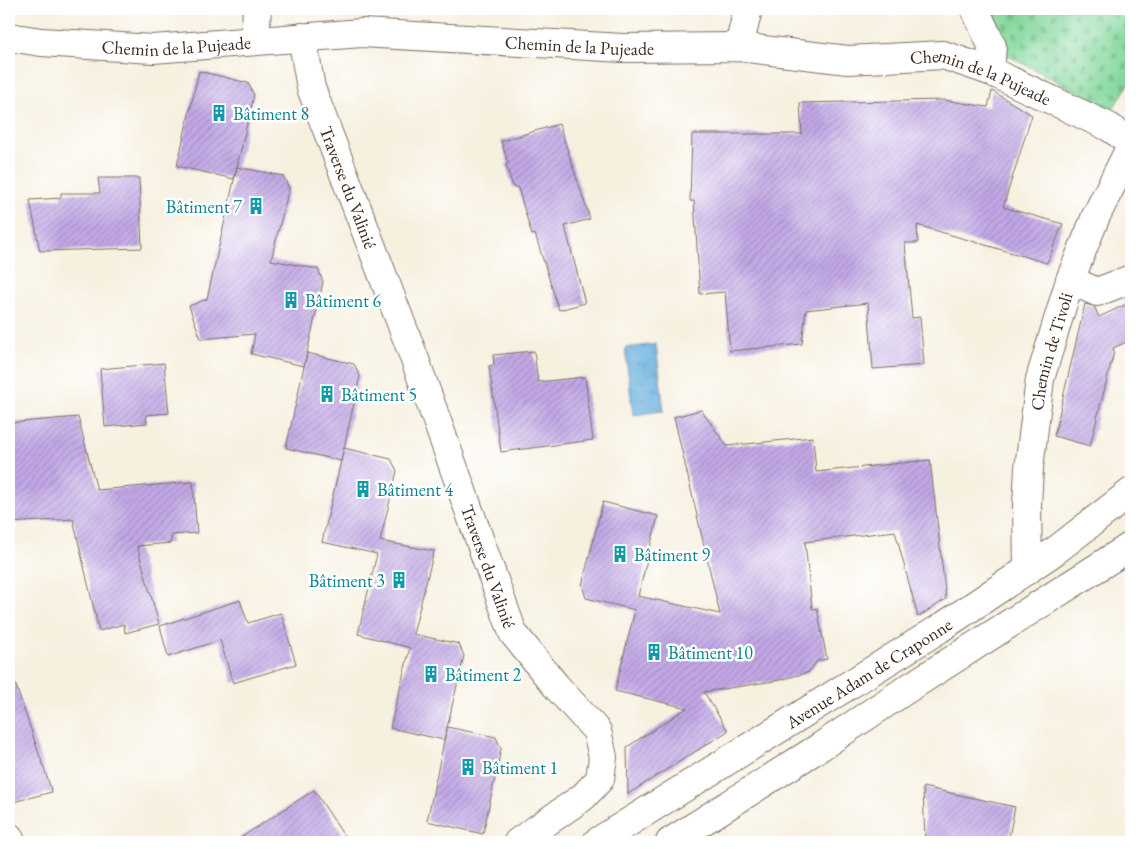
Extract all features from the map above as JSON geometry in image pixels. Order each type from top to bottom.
[{"type":"street","points":[[255,41],[257,9]]},
{"type":"street","points":[[739,47],[748,9]]},
{"type":"street","points":[[975,9],[992,46],[990,71]]},
{"type":"street","name":"Chemin de la Pujeade","points":[[9,37],[41,42],[153,48],[362,33],[623,48],[739,47],[848,60],[943,55],[990,71],[1109,127],[1131,142]]},
{"type":"street","name":"Traverse du Valinié","points":[[302,37],[312,88],[414,357],[512,633],[556,686],[597,730],[603,757],[600,779],[583,797],[518,842]]},
{"type":"street","name":"Chemin de Tivoli","points":[[1028,570],[1027,505],[1029,468],[1040,379],[1070,280],[1096,216],[1131,146]]},
{"type":"street","points":[[1070,280],[1097,292],[1131,279]]},
{"type":"street","name":"Avenue Adam de Craponne","points":[[597,842],[939,629],[1055,551],[1131,492]]},
{"type":"street","name":"Avenue Adam de Craponne","points":[[670,842],[820,748],[912,686],[1131,546]]},
{"type":"street","points":[[9,837],[11,842]]},
{"type":"green space","points":[[993,9],[1131,9],[1131,81],[1112,110],[1001,52]]},
{"type":"water","points":[[656,344],[664,411],[633,415],[625,348]]},
{"type":"building","name":"Bâtiment 8","points":[[199,71],[248,83],[254,95],[234,179],[177,166]]},
{"type":"building","points":[[992,91],[1032,115],[1003,207],[1063,224],[1047,263],[917,225],[918,243],[905,243],[912,318],[920,317],[924,365],[873,369],[868,303],[806,310],[802,344],[730,351],[725,292],[700,294],[694,201],[690,201],[692,134],[802,134],[800,103],[944,100],[988,107]]},
{"type":"building","points":[[559,124],[590,219],[565,226],[585,303],[559,310],[535,234],[532,235],[518,188],[513,187],[501,141]]},
{"type":"building","points":[[237,167],[283,176],[289,188],[271,260],[318,269],[323,282],[304,366],[251,354],[255,334],[201,339],[189,306],[207,299]]},
{"type":"building","points":[[98,178],[139,178],[142,248],[40,251],[30,200],[61,198],[61,193],[100,193]]},
{"type":"building","points":[[1131,302],[1131,340],[1113,348],[1114,352],[1090,446],[1054,436],[1085,304],[1094,306],[1099,317]]},
{"type":"building","points":[[534,351],[538,382],[585,377],[593,440],[501,452],[489,366],[494,365],[493,355]]},
{"type":"building","name":"Bâtiment 5","points":[[307,353],[354,364],[360,376],[341,461],[286,448]]},
{"type":"building","points":[[164,363],[169,413],[146,415],[147,423],[105,427],[100,369]]},
{"type":"building","points":[[701,410],[727,446],[813,437],[816,472],[930,460],[946,599],[918,617],[895,531],[805,542],[812,609],[817,608],[827,659],[817,661],[809,672],[780,680],[704,692],[728,731],[628,794],[627,747],[687,708],[615,691],[635,610],[586,598],[582,585],[603,502],[658,516],[638,596],[720,614],[674,417]]},
{"type":"building","points":[[78,417],[97,490],[193,482],[197,533],[171,535],[171,543],[137,546],[159,624],[125,633],[124,624],[99,631],[73,519],[9,523],[9,423]]},
{"type":"building","points":[[344,448],[391,459],[397,471],[380,541],[434,551],[413,634],[459,644],[464,656],[444,740],[390,728],[410,648],[358,634],[377,554],[322,542]]},
{"type":"building","points":[[240,600],[248,623],[281,613],[296,664],[233,683],[220,640],[168,657],[160,626]]},
{"type":"building","points":[[15,683],[52,792],[9,803],[9,684]]},
{"type":"building","name":"Bâtiment 1","points":[[447,727],[496,737],[501,749],[483,834],[427,821]]},
{"type":"building","points":[[923,787],[1015,807],[1008,842],[925,842]]},
{"type":"building","points":[[314,790],[348,842],[234,842]]},
{"type":"place","name":"Bâtiment 8","points":[[219,113]]},
{"type":"place","name":"Bâtiment 7","points":[[256,206]]},
{"type":"place","name":"Bâtiment 6","points":[[291,300]]},
{"type":"place","name":"Bâtiment 5","points":[[327,394]]},
{"type":"place","name":"Bâtiment 4","points":[[363,489]]},
{"type":"place","name":"Bâtiment 9","points":[[620,554]]},
{"type":"place","name":"Bâtiment 3","points":[[399,580]]},
{"type":"place","name":"Bâtiment 10","points":[[654,652]]},
{"type":"place","name":"Bâtiment 2","points":[[431,674]]},
{"type":"place","name":"Bâtiment 1","points":[[468,767]]}]
